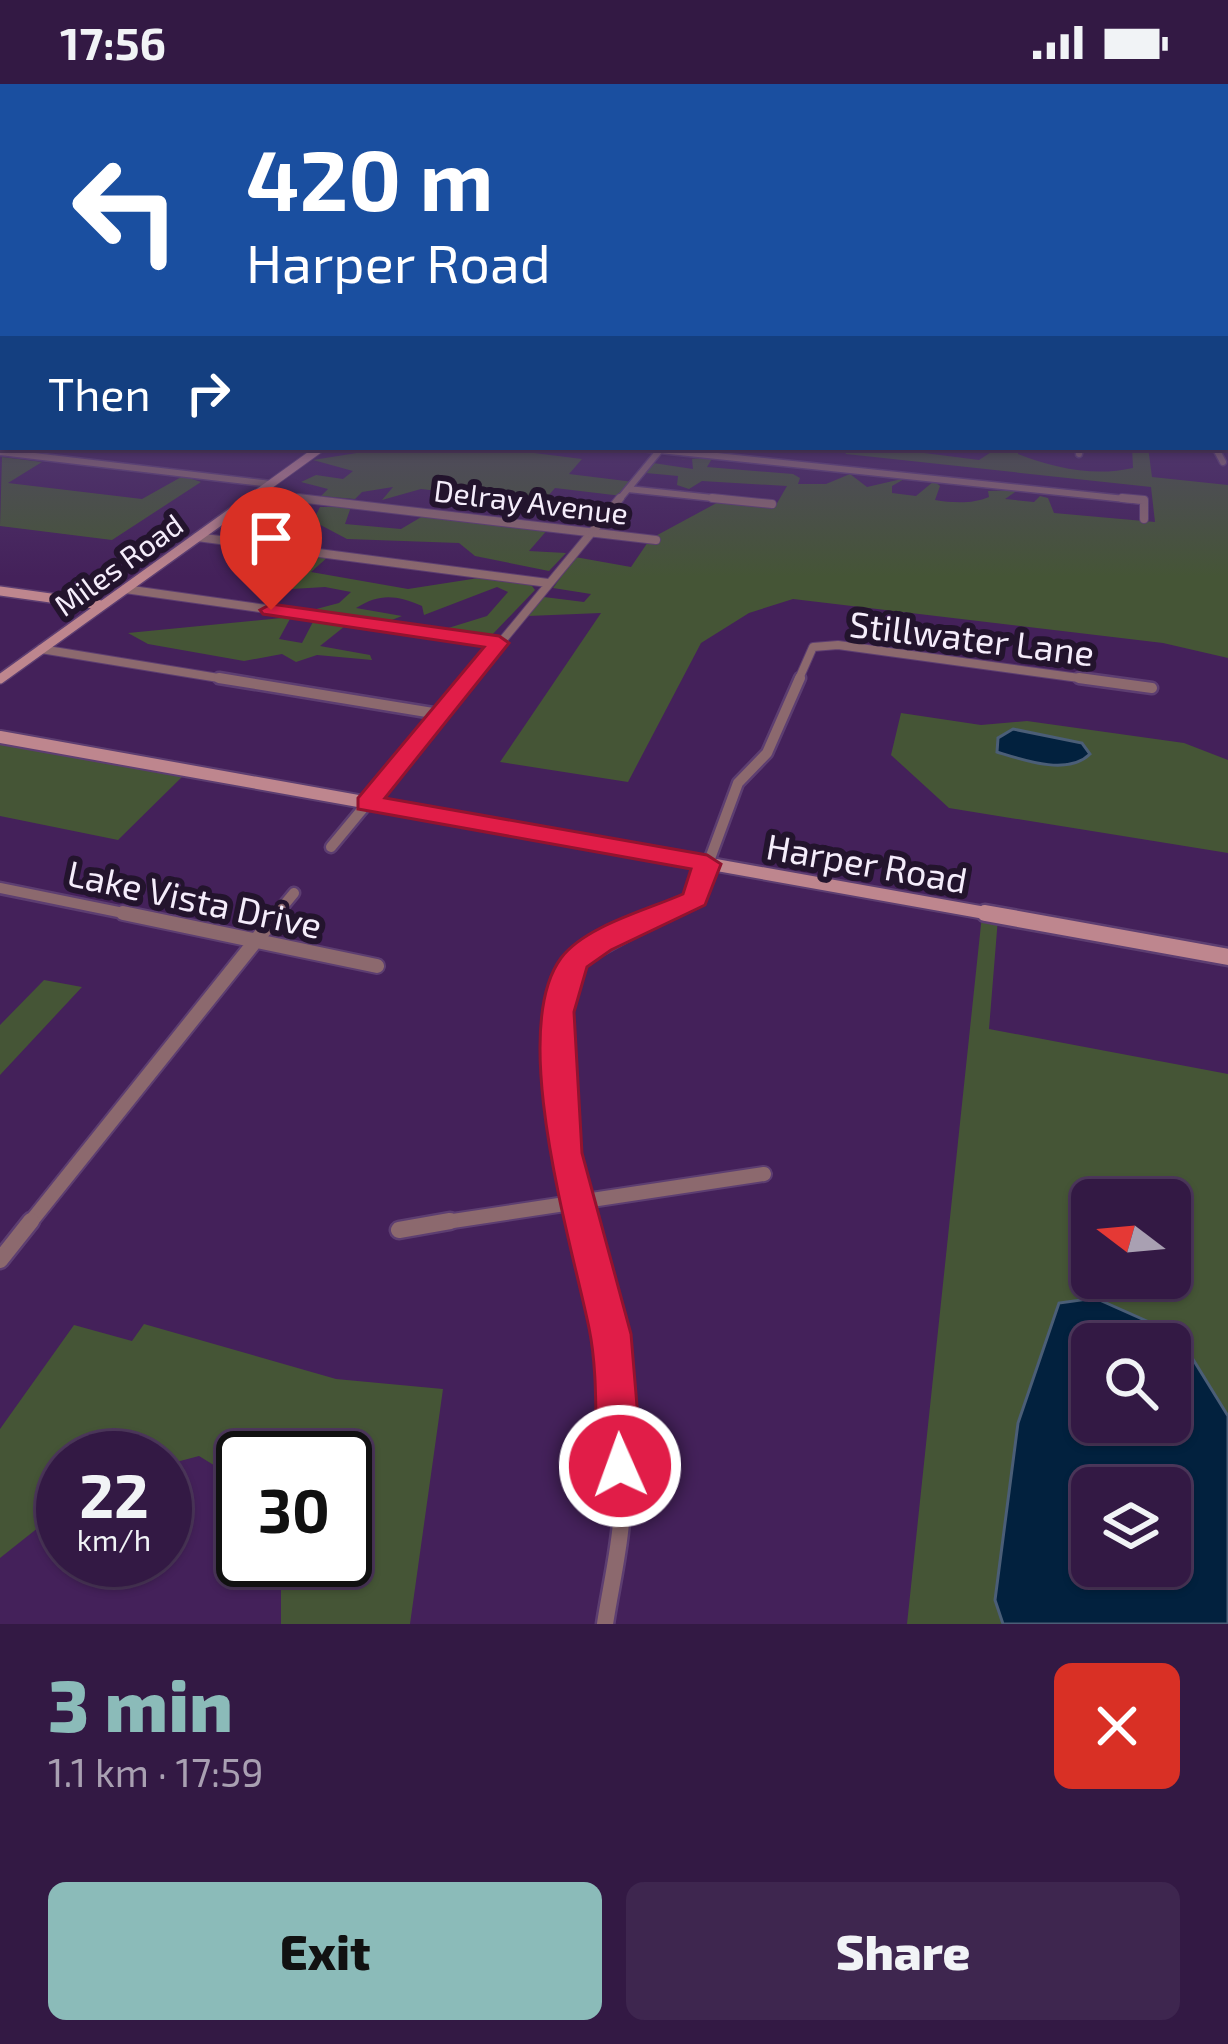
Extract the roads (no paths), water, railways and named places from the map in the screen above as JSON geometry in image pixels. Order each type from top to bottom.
[{"type":"street","name":"Miles Road","points":[[0,679],[318,450]]},
{"type":"street","points":[[332,847],[659,450]]},
{"type":"street","points":[[680,450],[1144,500],[1144,519]]},
{"type":"street","points":[[1217,450],[1223,462]]},
{"type":"street","points":[[0,452],[271,484]]},
{"type":"street","points":[[628,489],[772,504]]},
{"type":"street","name":"Delray Avenue","points":[[258,493],[656,540]]},
{"type":"street","points":[[197,537],[548,583]]},
{"type":"street","points":[[125,589],[499,643]]},
{"type":"street","points":[[0,591],[101,605]]},
{"type":"street","name":"Stillwater Lane","points":[[707,864],[738,783],[767,753],[813,647],[1152,688]]},
{"type":"street","points":[[41,649],[439,714]]},
{"type":"street","name":"Harper Road","points":[[0,737],[1228,957]]},
{"type":"street","points":[[605,1624],[621,1521],[618,1405],[610,1334],[574,1199],[558,1105],[558,1012],[573,963],[601,943],[695,899],[707,864]]},
{"type":"street","name":"Lake Vista Drive","points":[[0,888],[377,966]]},
{"type":"street","points":[[0,1260],[294,893]]},
{"type":"street","points":[[399,1230],[574,1199],[764,1174]]},
{"type":"water","points":[[1013,729],[1082,743],[1090,754],[1081,761],[1058,765],[997,752],[998,738]]},
{"type":"water","points":[[1097,1299],[1151,1323],[1071,1323],[1071,1443],[1191,1443],[1191,1356],[1228,1416],[1228,1624],[1003,1624],[995,1600],[1018,1423],[1059,1303]]}]
